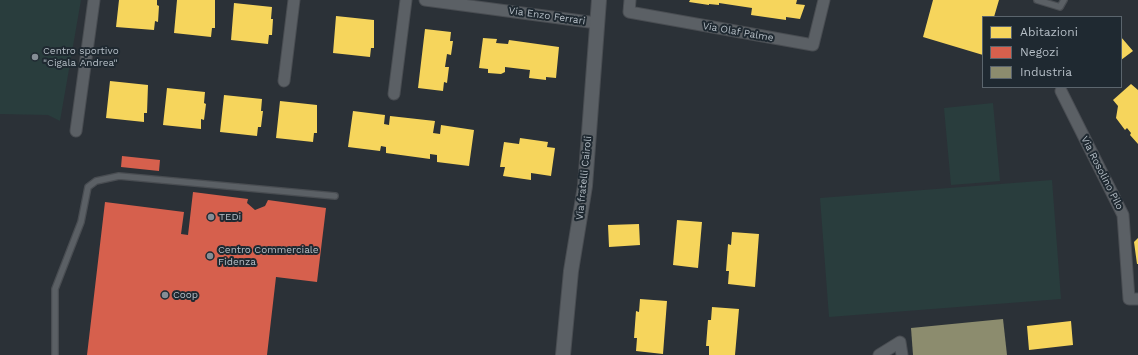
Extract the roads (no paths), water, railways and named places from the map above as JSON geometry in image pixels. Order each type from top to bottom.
[{"type":"street","points":[[76,131],[94,0]]},
{"type":"street","points":[[284,81],[294,0]]},
{"type":"street","points":[[394,94],[406,0]]},
{"type":"street","name":"Via Enzo Ferrari","points":[[425,0],[597,23]]},
{"type":"street","name":"Via fratelli Cairoli","points":[[562,355],[571,271],[585,186],[599,0]]},
{"type":"street","name":"Via Olaf Palme","points":[[630,0],[629,12],[814,45],[824,0]]},
{"type":"street","name":"Via Rosolino Pilo","points":[[1061,91],[1123,214],[1129,299],[1138,298]]},
{"type":"street","points":[[879,355],[900,342],[902,355]]},
{"type":"lane","points":[[1037,0],[1060,7],[1064,0]]},
{"type":"lane","points":[[55,355],[55,289],[81,222],[88,187],[96,181],[119,176],[336,196]]},
{"type":"place","name":"Centro sportivo \"Cigala Andrea\"","points":[[35,57]]},
{"type":"place","name":"TEDi","points":[[211,217]]},
{"type":"place","name":"Centro Commerciale Fidenza","points":[[210,256]]},
{"type":"place","name":"Coop","points":[[165,295]]}]
